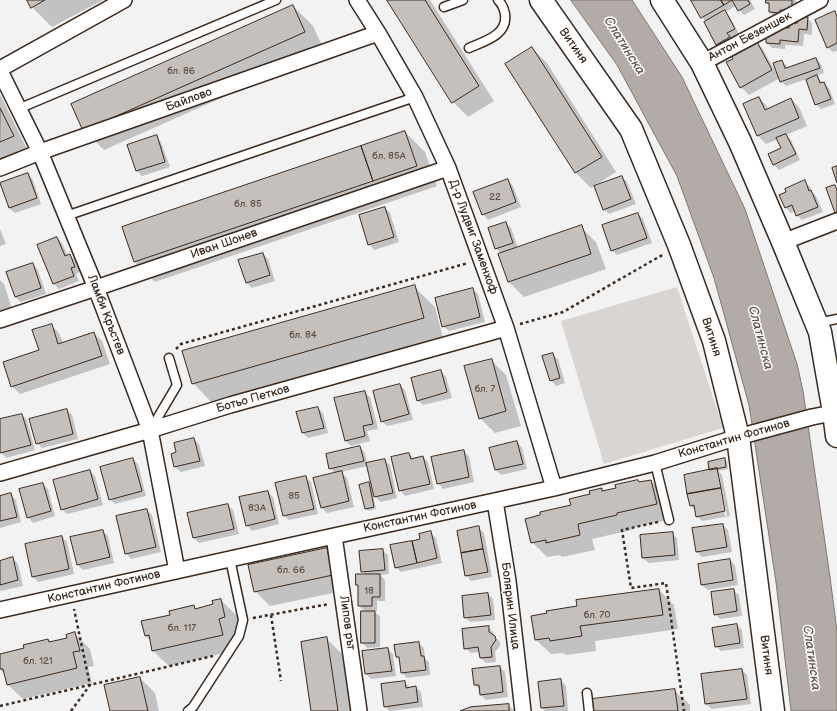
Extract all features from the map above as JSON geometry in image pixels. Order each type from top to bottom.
[{"type":"street","points":[[0,70],[124,0]]},
{"type":"street","name":"Д-р Лудвиг Заменхоф","points":[[357,0],[415,97],[448,168],[506,328],[554,488]]},
{"type":"street","name":"Витиня","points":[[541,0],[631,129],[679,245],[714,342],[743,435],[773,711]]},
{"type":"street","points":[[662,0],[702,63],[740,142],[820,332],[836,412],[837,436]]},
{"type":"street","name":"Антон Безеншек","points":[[702,63],[820,0]]},
{"type":"street","name":"Байлово","points":[[0,168],[40,152],[378,33]]},
{"type":"street","name":"Ламби Кръстев","points":[[0,70],[40,152],[96,288],[150,430],[177,571]]},
{"type":"street","name":"Иван Шонев","points":[[0,320],[448,168]]},
{"type":"street","points":[[783,242],[837,221]]},
{"type":"street","name":"Ботьо Петков","points":[[0,473],[150,430],[230,405],[506,328]]},
{"type":"street","name":"Константин Фотинов","points":[[0,610],[554,488],[655,463],[743,435],[836,412]]},
{"type":"street","name":"Болярин Илица","points":[[494,501],[508,581],[523,711]]},
{"type":"street","name":"Липов рът","points":[[334,536],[359,711]]},
{"type":"lane","points":[[18,109],[276,0]]},
{"type":"lane","points":[[444,7],[463,0]]},
{"type":"lane","points":[[469,48],[494,37],[500,32],[504,26],[506,18],[502,1]]},
{"type":"lane","points":[[66,216],[415,97]]},
{"type":"lane","points":[[816,323],[837,319]]},
{"type":"lane","points":[[150,430],[177,385],[169,358]]},
{"type":"lane","points":[[655,463],[669,520]]},
{"type":"lane","points":[[188,711],[193,707],[239,636],[243,620],[230,559]]},
{"type":"lane","points":[[587,693],[590,711]]},
{"type":"path","points":[[506,328],[563,312],[679,245]]},
{"type":"path","points":[[169,358],[181,344],[482,260]]},
{"type":"path","points":[[669,520],[622,530],[632,588],[666,583],[684,711]]},
{"type":"path","points":[[71,595],[90,685],[71,711]]},
{"type":"path","points":[[243,620],[344,601]]},
{"type":"path","points":[[271,615],[281,681]]},
{"type":"path","points":[[0,706],[229,652]]},
{"type":"shaded area","points":[[677,287],[723,428],[604,464],[561,321]]},
{"type":"water","name":"Слатинска","points":[[571,0],[632,0],[682,77],[745,209],[797,364],[803,391],[837,631],[837,711],[791,711],[776,582],[749,405],[714,278],[677,176],[617,65]]},
{"type":"building","points":[[27,0],[45,0],[31,8]]},
{"type":"building","points":[[387,0],[425,0],[479,86],[452,103]]},
{"type":"building","points":[[691,0],[721,0],[724,5],[701,18]]},
{"type":"building","points":[[721,0],[732,0],[724,5]]},
{"type":"building","points":[[732,0],[748,0],[750,4],[738,11]]},
{"type":"building","points":[[766,0],[792,0],[792,11],[780,10],[780,13],[769,12],[769,3],[766,3]]},
{"type":"building","points":[[293,5],[305,32],[83,131],[71,104]]},
{"type":"building","points":[[725,10],[735,29],[727,33],[730,37],[716,45],[704,22]]},
{"type":"building","points":[[835,11],[837,17],[837,43],[827,48],[815,20]]},
{"type":"building","points":[[798,17],[808,17],[807,30],[799,29],[798,42],[780,40],[780,44],[766,43],[766,33],[773,34],[774,27],[789,28],[790,23],[797,23]]},
{"type":"building","points":[[755,38],[772,70],[740,88],[726,62],[733,59],[729,52]]},
{"type":"building","points":[[532,47],[602,157],[575,173],[505,64]]},
{"type":"building","points":[[816,58],[820,68],[780,82],[773,63],[782,60],[785,68]]},
{"type":"building","points":[[817,75],[820,83],[824,82],[831,99],[815,105],[806,80]]},
{"type":"building","points":[[759,97],[765,110],[791,98],[799,118],[757,136],[743,104]]},
{"type":"building","points":[[0,108],[14,136],[0,142]]},
{"type":"building","points":[[405,131],[417,166],[373,181],[361,146]]},
{"type":"building","points":[[786,134],[796,154],[773,165],[768,154],[781,148],[776,138]]},
{"type":"building","points":[[157,135],[165,162],[136,171],[127,145]]},
{"type":"building","points":[[361,146],[373,181],[134,262],[122,227]]},
{"type":"building","points":[[837,166],[837,183],[832,168]]},
{"type":"building","points":[[28,173],[37,198],[9,208],[0,183]]},
{"type":"building","points":[[622,176],[631,199],[603,210],[594,186]]},
{"type":"building","points":[[508,179],[516,202],[482,215],[473,192]]},
{"type":"building","points":[[805,180],[818,207],[796,216],[792,205],[785,208],[779,195],[786,192],[785,189]]},
{"type":"building","points":[[835,185],[837,190],[837,212],[835,213],[826,188]]},
{"type":"building","points":[[385,207],[394,237],[368,245],[359,215]]},
{"type":"building","points":[[638,213],[647,238],[611,251],[602,225]]},
{"type":"building","points":[[506,222],[513,243],[495,249],[488,228]]},
{"type":"building","points":[[582,225],[591,254],[508,282],[498,254]]},
{"type":"building","points":[[57,237],[65,256],[70,254],[75,267],[71,268],[74,276],[53,284],[37,245]]},
{"type":"building","points":[[263,253],[270,275],[246,283],[238,260]]},
{"type":"building","points":[[33,263],[41,288],[15,297],[6,272]]},
{"type":"building","points":[[415,285],[424,318],[192,384],[182,351]]},
{"type":"building","points":[[473,288],[480,317],[442,327],[435,298]]},
{"type":"building","points":[[52,324],[58,344],[94,332],[102,356],[11,387],[3,362],[39,350],[32,330]]},
{"type":"building","points":[[553,353],[560,378],[550,381],[542,356]]},
{"type":"building","points":[[492,359],[506,411],[479,419],[464,366]]},
{"type":"building","points":[[441,370],[447,392],[417,401],[411,378]]},
{"type":"building","points":[[400,384],[409,414],[381,422],[373,391]]},
{"type":"building","points":[[365,391],[373,424],[363,426],[365,436],[345,441],[334,398]]},
{"type":"building","points":[[318,407],[324,428],[302,433],[296,412]]},
{"type":"building","points":[[67,409],[73,434],[36,444],[29,419]]},
{"type":"building","points":[[22,414],[31,445],[0,453],[0,419]]},
{"type":"building","points":[[194,438],[200,461],[174,467],[171,454],[176,452],[174,443]]},
{"type":"building","points":[[517,441],[523,464],[495,470],[489,448]]},
{"type":"building","points":[[360,446],[364,461],[329,469],[326,454]]},
{"type":"building","points":[[464,450],[469,477],[437,484],[431,457]]},
{"type":"building","points":[[409,453],[411,459],[423,456],[430,484],[399,491],[391,457]]},
{"type":"building","points":[[133,458],[142,491],[109,500],[100,467]]},
{"type":"building","points":[[725,458],[726,467],[709,470],[708,462]]},
{"type":"building","points":[[385,459],[393,493],[374,497],[366,463]]},
{"type":"building","points":[[717,468],[721,488],[687,494],[684,475]]},
{"type":"building","points":[[90,470],[98,499],[61,510],[53,480]]},
{"type":"building","points":[[342,471],[349,501],[321,508],[313,478]]},
{"type":"building","points":[[306,476],[314,509],[283,516],[275,483]]},
{"type":"building","points":[[638,480],[639,482],[651,480],[657,504],[578,524],[580,535],[546,543],[546,540],[531,543],[525,519],[540,515],[540,512],[571,505],[569,499],[590,494],[589,491],[602,488],[602,491],[616,488],[615,485]]},
{"type":"building","points":[[369,482],[374,507],[365,509],[359,485]]},
{"type":"building","points":[[43,483],[51,511],[27,518],[19,489]]},
{"type":"building","points":[[721,488],[725,511],[696,517],[694,505],[690,506],[687,494]]},
{"type":"building","points":[[268,491],[275,519],[246,526],[239,497]]},
{"type":"building","points":[[11,493],[17,517],[0,521],[0,496]]},
{"type":"building","points":[[228,504],[234,529],[193,538],[187,513]]},
{"type":"building","points":[[147,509],[156,547],[125,554],[116,516]]},
{"type":"building","points":[[723,524],[727,547],[696,552],[692,528]]},
{"type":"building","points":[[479,526],[483,549],[461,553],[457,531]]},
{"type":"building","points":[[103,530],[110,557],[77,565],[70,537]]},
{"type":"building","points":[[431,531],[437,558],[417,563],[412,541],[420,539],[419,534]]},
{"type":"building","points":[[673,532],[675,555],[642,558],[640,535]]},
{"type":"building","points":[[62,536],[69,569],[32,577],[25,544]]},
{"type":"building","points":[[412,541],[417,563],[395,568],[390,545]]},
{"type":"building","points":[[327,548],[333,575],[254,592],[248,565]]},
{"type":"building","points":[[383,549],[385,570],[361,572],[359,551]]},
{"type":"building","points":[[483,549],[488,572],[465,576],[461,553]]},
{"type":"building","points":[[13,557],[18,580],[0,585],[0,561]]},
{"type":"building","points":[[730,559],[733,580],[701,585],[698,564]]},
{"type":"building","points":[[356,574],[380,574],[380,597],[372,597],[372,606],[358,606],[358,585],[356,585]]},
{"type":"building","points":[[659,589],[663,615],[580,626],[582,636],[550,641],[549,638],[535,640],[531,616],[547,613],[546,611],[577,606],[576,600]]},
{"type":"building","points":[[734,589],[737,611],[714,615],[711,592]]},
{"type":"building","points":[[488,593],[491,615],[464,618],[462,596]]},
{"type":"building","points":[[221,599],[225,617],[219,619],[223,635],[152,651],[149,635],[145,636],[141,621],[170,615],[169,611],[194,605],[195,609],[213,604],[212,601]]},
{"type":"building","points":[[361,611],[375,611],[375,643],[361,643]]},
{"type":"building","points":[[737,624],[740,643],[715,647],[712,628]]},
{"type":"building","points":[[489,626],[489,632],[495,636],[496,640],[491,647],[492,657],[480,658],[478,647],[464,649],[462,629]]},
{"type":"building","points":[[75,632],[80,651],[73,652],[77,668],[7,685],[3,669],[0,669],[0,654],[24,648],[23,645],[48,639],[49,642],[67,638],[66,635]]},
{"type":"building","points":[[327,637],[338,711],[311,711],[301,642]]},
{"type":"building","points":[[419,642],[421,656],[424,656],[426,670],[401,673],[399,657],[396,657],[394,645]]},
{"type":"building","points":[[388,648],[392,671],[365,674],[362,651]]},
{"type":"building","points":[[500,666],[503,692],[480,695],[479,685],[474,685],[472,669]]},
{"type":"building","points":[[742,669],[747,699],[705,704],[701,674]]},
{"type":"building","points":[[140,677],[148,711],[110,711],[104,685]]},
{"type":"building","points":[[561,679],[564,706],[541,708],[538,682]]},
{"type":"building","points":[[405,681],[406,688],[416,686],[418,702],[384,707],[381,684]]},
{"type":"building","points":[[675,689],[678,711],[593,711],[592,699]]},
{"type":"building","points":[[509,704],[509,711],[460,711],[470,707]]}]
